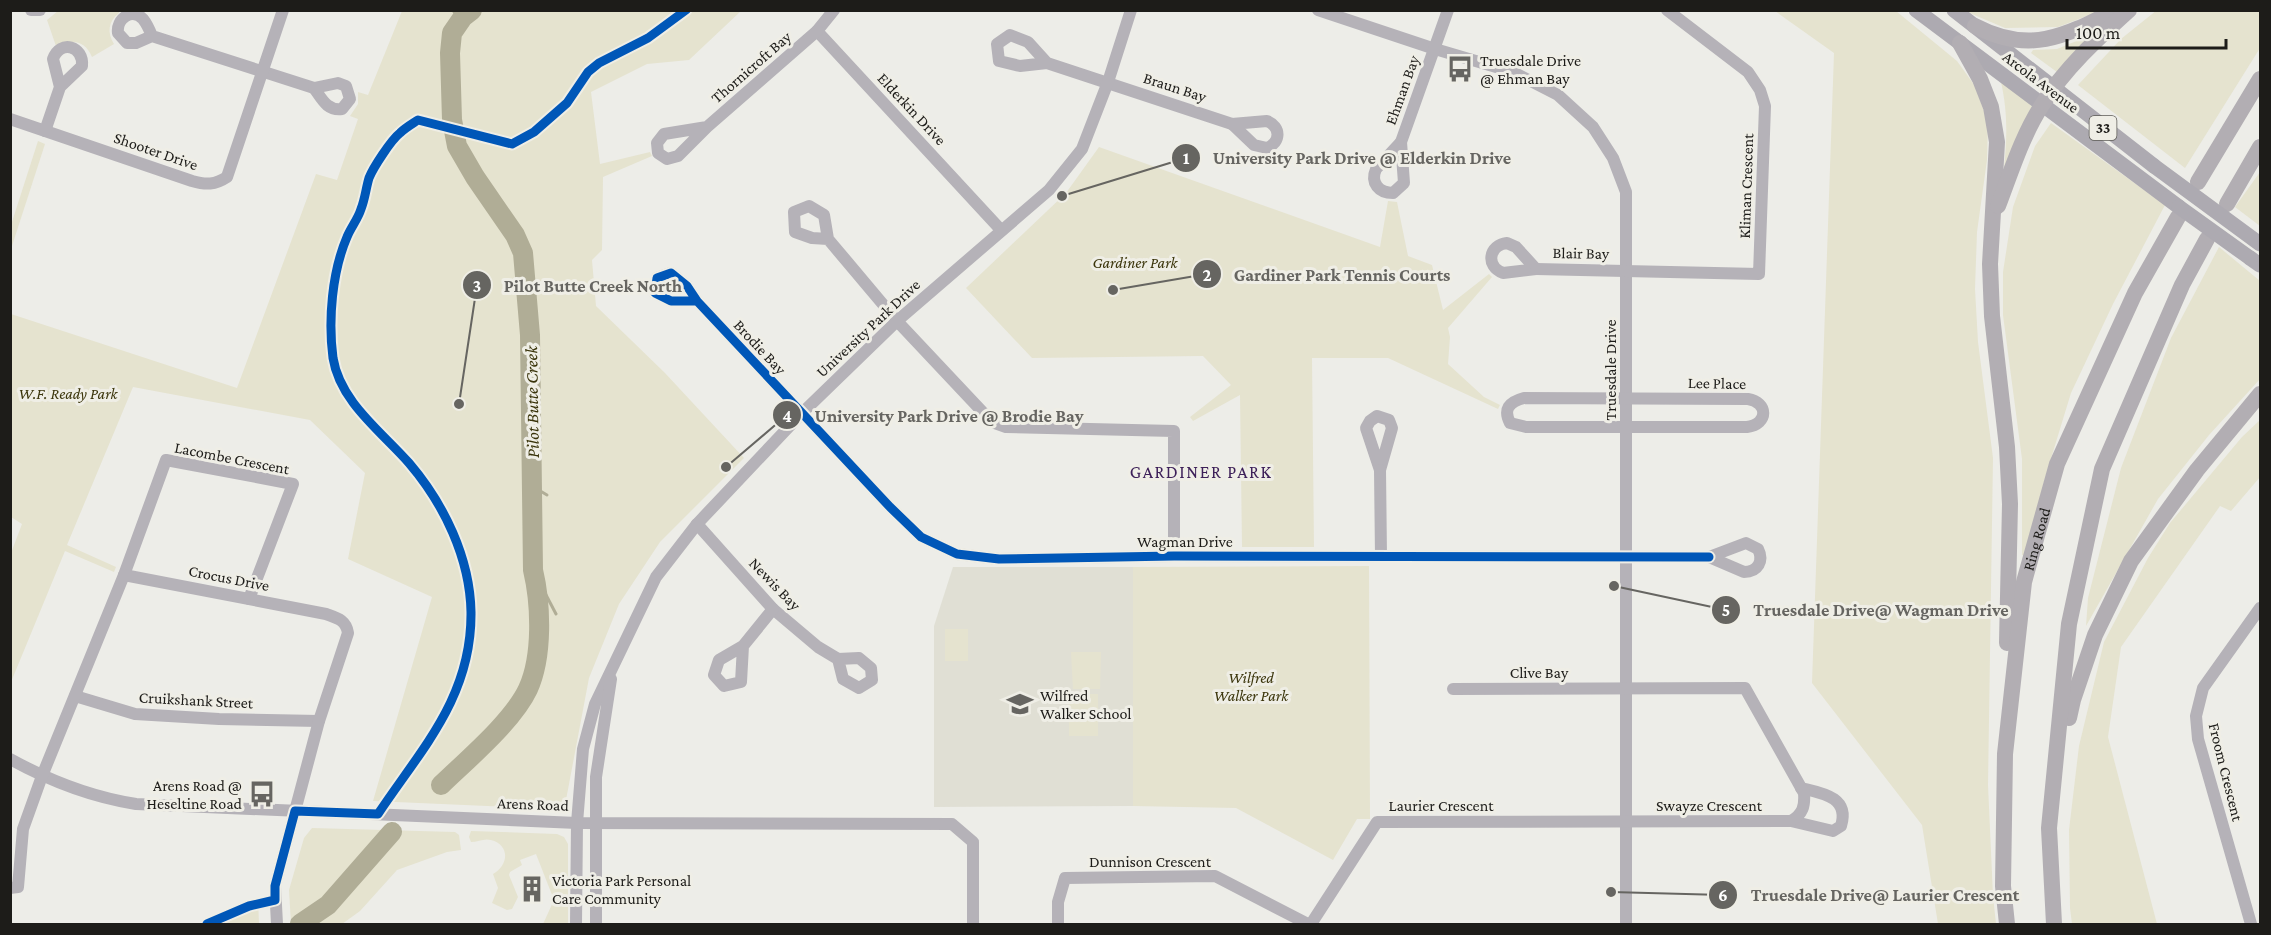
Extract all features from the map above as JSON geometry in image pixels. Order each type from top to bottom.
[{"type":"highway","points":[[1975,26],[2002,37],[2045,40],[2070,33],[2116,10]]},
{"type":"highway","points":[[1992,221],[2020,148],[2041,105],[2101,35],[2129,10]]},
{"type":"highway","points":[[1960,43],[1980,79],[1990,107],[1997,142],[1990,264],[1992,316],[2007,447],[2010,504],[2003,718],[2005,754]]},
{"type":"highway","points":[[2198,182],[2260,79]]},
{"type":"highway","points":[[2227,204],[2260,147]]},
{"type":"highway","name":"Ring Road","points":[[2007,924],[2004,886],[2005,754],[2024,582],[2057,464],[2135,293],[2178,216]]},
{"type":"highway","points":[[2054,924],[2049,828],[2070,624],[2102,469],[2182,285],[2207,238]]},
{"type":"highway","points":[[2049,828],[2073,700],[2095,635],[2131,561],[2197,470],[2260,394]]},
{"type":"highway","points":[[2197,470],[2260,411]]},
{"type":"main road","name":"Arcola Avenue","points":[[1916,10],[2255,262]]},
{"type":"main road","name":"Arcola Avenue","points":[[1954,10],[2053,89],[2260,245]]},
{"type":"street","points":[[31,10],[39,10]]},
{"type":"street","name":"Shooter Drive","points":[[10,119],[192,181],[206,185],[219,182],[227,177],[283,10]]},
{"type":"street","points":[[817,31],[834,10]]},
{"type":"street","name":"University Park Drive","points":[[576,924],[577,823],[584,749],[595,704],[656,577],[697,524],[801,414],[897,321],[1049,190],[1082,149],[1108,82],[1131,10]]},
{"type":"street","name":"Truesdale Drive","points":[[1318,10],[1513,72],[1558,95],[1593,127],[1613,158],[1626,192],[1626,924]]},
{"type":"street","points":[[1435,49],[1448,10]]},
{"type":"street","name":"Kliman Crescent","points":[[1626,270],[1760,274],[1765,106],[1760,90],[1749,72],[1667,10]]},
{"type":"street","name":"Thornicroft Bay","points":[[707,127],[817,31]]},
{"type":"street","name":"Elderkin Drive","points":[[817,31],[1001,230]]},
{"type":"street","points":[[152,36],[314,88]]},
{"type":"street","name":"Ehman Bay","points":[[1401,142],[1435,49]]},
{"type":"street","name":"Braun Bay","points":[[1047,63],[1232,124]]},
{"type":"street","points":[[45,131],[60,87]]},
{"type":"street","points":[[828,239],[897,321],[992,422],[1006,427],[1174,431],[1174,556]]},
{"type":"street","name":"Blair Bay","points":[[1536,269],[1626,270]]},
{"type":"street","name":"Brodie Bay","points":[[697,301],[801,414]]},
{"type":"street","points":[[1627,399],[1524,398],[1514,400],[1507,406],[1506,415],[1510,423],[1526,427],[1627,426]]},
{"type":"street","name":"Lee Place","points":[[1627,399],[1748,399],[1755,400],[1761,405],[1764,413],[1761,421],[1755,426],[1747,427],[1627,426]]},
{"type":"street","name":"Wagman Drive","points":[[801,414],[921,537],[957,555],[999,559],[1174,556],[1709,557]]},
{"type":"street","name":"Lacombe Crescent","points":[[124,575],[166,460],[293,484],[249,598]]},
{"type":"street","points":[[1380,470],[1381,556]]},
{"type":"street","name":"Newis Bay","points":[[697,524],[773,609],[818,647],[838,659]]},
{"type":"street","points":[[10,888],[18,887],[23,829],[42,776],[124,575]]},
{"type":"street","name":"Crocus Drive","points":[[124,575],[326,614],[341,620],[347,626],[348,633],[318,721],[275,886],[277,924]]},
{"type":"street","name":"Froom Crescent","points":[[2251,924],[2198,739],[2196,716],[2203,688],[2260,608]]},
{"type":"street","points":[[743,646],[773,609]]},
{"type":"street","name":"University Park Drive","points":[[596,924],[596,777],[613,666]]},
{"type":"street","points":[[1626,688],[1745,688],[1804,793],[1803,810],[1791,821]]},
{"type":"street","name":"Clive Bay","points":[[1453,689],[1626,688]]},
{"type":"street","name":"Cruikshank Street","points":[[75,696],[135,714],[318,721]]},
{"type":"street","name":"Arens Road","points":[[10,759],[42,776],[79,790],[128,802],[577,823],[952,824],[973,842],[973,924]]},
{"type":"street","name":"Swayze Crescent","points":[[1626,821],[1791,821],[1833,831],[1841,826],[1844,818],[1840,805],[1830,795],[1801,788]]},
{"type":"street","name":"Laurier Crescent","points":[[1310,924],[1377,822],[1626,821]]},
{"type":"street","name":"Dunnison Crescent","points":[[1058,924],[1058,902],[1065,878],[1215,876],[1310,924]]},
{"type":"shaded area","points":[[953,567],[1133,567],[1133,806],[934,807],[934,626]]},
{"type":"green space","points":[[119,10],[110,27],[110,36],[114,44],[92,57],[86,47],[77,42],[67,42],[56,46],[47,20],[58,11]]},
{"type":"green space","points":[[2157,10],[2260,11],[2260,48],[2185,168],[2078,85],[2121,39]]},
{"type":"green space","name":"W.F. Ready Park","points":[[402,11],[741,11],[689,60],[647,64],[591,92],[600,164],[650,152],[652,156],[603,177],[602,250],[592,260],[596,306],[665,373],[744,458],[660,542],[619,604],[589,678],[566,800],[557,809],[373,801],[432,597],[348,559],[365,473],[310,420],[133,387],[67,545],[116,567],[114,572],[65,551],[11,682],[11,553],[22,524],[11,517],[11,314],[237,388],[316,174],[337,180],[358,119],[350,116],[358,104],[358,92],[368,95]]},
{"type":"green space","points":[[1775,11],[1896,11],[1957,61],[1975,86],[1988,122],[1987,160],[1977,232],[1975,289],[1978,342],[1993,458],[1988,785],[1996,924],[1938,924],[1922,825],[1812,683],[1834,53]]},
{"type":"green space","points":[[1965,11],[2100,11],[2058,27],[2005,28]]},
{"type":"green space","points":[[2091,35],[2061,75],[2031,53],[2033,50],[2057,49]]},
{"type":"green space","points":[[2001,82],[2037,109],[2004,170],[2006,126]]},
{"type":"green space","points":[[2051,123],[2165,205],[2113,304],[2071,393],[2045,478],[2025,556],[2022,555],[2022,459],[2003,315],[2003,272],[2013,207],[2035,146]]},
{"type":"green space","points":[[38,141],[45,144],[11,249],[11,225]]},
{"type":"green space","name":"Gardiner Park","points":[[1099,147],[1380,247],[1388,201],[1397,202],[1408,256],[1432,265],[1443,310],[1489,274],[1492,277],[1448,328],[1450,337],[1448,364],[1484,397],[1500,405],[1498,409],[1388,358],[1312,358],[1314,547],[1242,547],[1240,395],[1193,421],[1190,417],[1231,385],[1203,356],[1032,358],[966,288],[1066,193]]},
{"type":"green space","points":[[2260,172],[2260,226],[2235,207]]},
{"type":"green space","points":[[2219,247],[2260,281],[2260,379],[2209,435],[2158,499],[2086,626],[2088,598],[2121,468],[2171,338]]},
{"type":"green space","points":[[2260,420],[2260,477],[2231,511],[2220,506],[2121,647],[2108,737],[2157,924],[2072,924],[2069,830],[2079,746],[2104,642],[2148,558],[2170,523],[2242,437]]},
{"type":"green space","name":"Wilfred Walker Park","points":[[1369,566],[1370,819],[1357,819],[1333,860],[1236,808],[1133,806],[1133,567]]},
{"type":"green space","points":[[945,629],[968,629],[968,661],[945,661]]},
{"type":"green space","points":[[1071,652],[1101,652],[1100,689],[1073,689]]},
{"type":"green space","points":[[1069,694],[1098,694],[1098,736],[1069,736]]},
{"type":"green space","points":[[312,828],[455,832],[459,835],[461,850],[447,852],[397,870],[360,911],[342,924],[291,924],[289,890],[304,838]]},
{"type":"green space","points":[[471,831],[557,834],[564,837],[568,844],[568,924],[543,924],[554,900],[536,854],[520,860],[522,865],[510,872],[509,875],[518,897],[512,909],[507,910],[492,903],[498,888],[493,874],[502,866],[504,851],[502,846],[491,840],[471,842],[469,837]]},
{"type":"green space","points":[[258,898],[259,924],[198,924]]},
{"type":"waterway","name":"Pilot Butte Creek","points":[[441,785],[489,739],[521,701],[533,676],[539,630],[538,598],[533,570],[530,335],[523,253],[515,235],[475,177],[457,146],[452,120],[450,53],[452,33],[463,17],[472,10]]},
{"type":"waterway","points":[[454,12],[465,15]]},
{"type":"waterway","name":"Pilot Butte Creek","points":[[527,459],[532,455]]},
{"type":"waterway","points":[[532,481],[537,489],[547,495]]},
{"type":"waterway","points":[[533,570],[556,614]]},
{"type":"waterway","name":"Pilot Butte Creek","points":[[300,924],[328,905],[392,832]]},
{"type":"waterway","name":"Pilot Butte Creek","points":[[311,924],[316,913]]},
{"type":"cycle path","points":[[207,924],[249,906],[275,900],[275,886],[295,811],[378,814],[441,720],[454,696],[463,670],[469,642],[471,612],[466,572],[453,533],[422,479],[375,428],[344,389],[333,358],[331,312],[338,265],[347,237],[360,213],[371,173],[396,137],[418,120],[512,144],[534,132],[567,103],[588,72],[599,63],[648,38],[686,10]]},
{"type":"cycle path","points":[[697,301],[671,301],[655,293],[657,278],[671,273],[687,286],[697,301],[890,507],[921,537],[957,554],[999,559],[1174,556],[1709,557]]},
{"type":"place","name":"Truesdale Drive @ Ehman Bay","points":[[1460,69]]},
{"type":"place","name":"University Park Drive @ Elderkin Drive","points":[[1062,196]]},
{"type":"place","name":"Gardiner Park Tennis Courts","points":[[1113,290]]},
{"type":"place","name":"Pilot Butte Creek North","points":[[459,404]]},
{"type":"place","name":"University Park Drive @ Brodie Bay","points":[[726,467]]},
{"type":"place","name":"Truesdale Drive@ Wagman Drive","points":[[1614,586]]},
{"type":"place","name":"Wilfred Walker School","points":[[1020,704]]},
{"type":"place","name":"Arens Road @ Heseltine Road","points":[[262,794]]},
{"type":"place","name":"Victoria Park Personal Care Community","points":[[532,889]]},
{"type":"place","name":"Truesdale Drive@ Laurier Crescent","points":[[1611,892]]},
{"type":"district","name":"GARDINER PARK","points":[[1201,472]]}]
